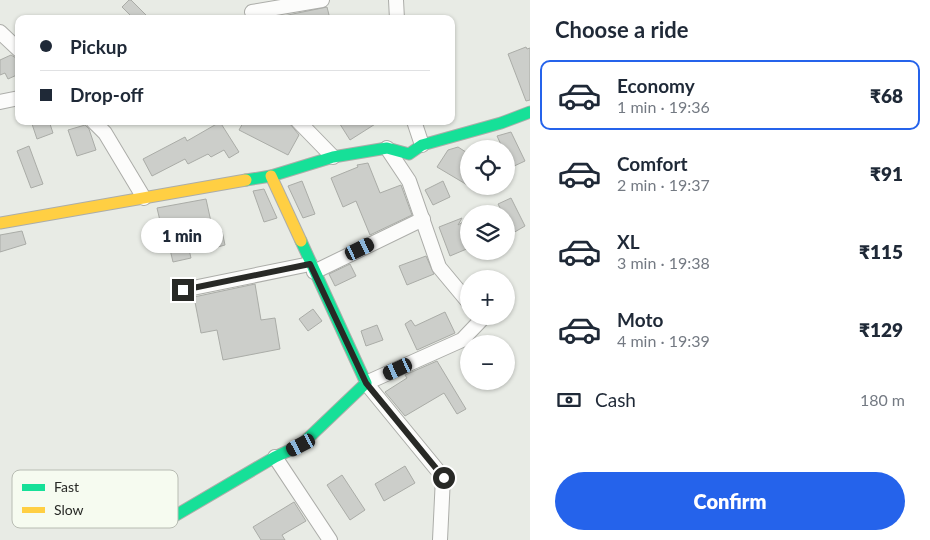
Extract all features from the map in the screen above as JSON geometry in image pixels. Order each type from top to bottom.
[{"type":"street","points":[[252,12],[322,0]]},
{"type":"street","points":[[396,0],[397,15]]},
{"type":"street","points":[[0,32],[15,46]]},
{"type":"street","points":[[0,102],[15,99]]},
{"type":"street","points":[[0,223],[271,176],[333,157],[387,148],[409,154],[422,146],[530,112]]},
{"type":"street","points":[[97,125],[106,133],[144,198]]},
{"type":"street","points":[[302,125],[333,157]]},
{"type":"street","points":[[415,125],[422,146]]},
{"type":"street","points":[[387,148],[409,181],[439,267],[460,292]]},
{"type":"street","points":[[271,176],[366,383],[444,478],[440,540]]},
{"type":"street","points":[[183,290],[312,268],[423,219]]},
{"type":"street","points":[[178,514],[301,445],[366,383],[462,340],[476,325]]},
{"type":"street","points":[[275,458],[330,540]]},
{"type":"building","points":[[131,0],[146,15],[130,15],[122,7]]},
{"type":"building","points":[[327,7],[329,15],[288,15]]},
{"type":"building","points":[[526,47],[527,49],[530,48],[530,100],[526,101],[508,54]]},
{"type":"building","points":[[11,55],[15,57],[15,76],[8,79],[5,73],[0,75],[0,60]]},
{"type":"building","points":[[32,125],[50,125],[53,133],[37,139]]},
{"type":"building","points":[[85,125],[89,129],[96,150],[77,156],[68,130]]},
{"type":"building","points":[[215,125],[222,125],[239,152],[229,158],[224,150],[211,157],[208,154],[188,164],[185,159],[152,176],[143,159],[185,137],[187,141]]},
{"type":"building","points":[[242,125],[291,125],[299,135],[288,155],[239,130]]},
{"type":"building","points":[[341,125],[374,125],[350,140]]},
{"type":"building","points":[[511,132],[515,140],[499,140],[497,136]]},
{"type":"building","points":[[515,140],[525,161],[515,166]]},
{"type":"building","points":[[29,146],[43,184],[31,188],[17,151]]},
{"type":"building","points":[[458,147],[460,148],[460,181],[437,167],[448,150]]},
{"type":"building","points":[[368,163],[380,193],[401,185],[412,215],[370,235],[356,201],[343,207],[331,178],[358,167],[357,165]]},
{"type":"building","points":[[302,181],[315,214],[303,218],[288,186]]},
{"type":"building","points":[[443,181],[450,197],[433,205],[425,190]]},
{"type":"building","points":[[264,189],[277,218],[264,222],[253,191]]},
{"type":"building","points":[[511,198],[514,205],[498,205]]},
{"type":"building","points":[[206,199],[213,231],[186,237],[191,258],[173,262],[164,224],[161,225],[157,208]]},
{"type":"building","points":[[515,206],[525,226],[515,232]]},
{"type":"building","points":[[460,219],[458,225],[460,224],[460,252],[450,256],[439,227]]},
{"type":"building","points":[[22,231],[26,244],[0,252],[0,235]]},
{"type":"building","points":[[222,231],[225,245],[214,248],[210,234]]},
{"type":"building","points":[[426,256],[434,274],[407,285],[399,266]]},
{"type":"building","points":[[350,264],[356,276],[335,286],[329,274]]},
{"type":"building","points":[[255,284],[261,320],[275,318],[280,349],[223,360],[217,330],[201,333],[194,297]]},
{"type":"building","points":[[313,309],[322,321],[308,331],[299,319]]},
{"type":"building","points":[[445,312],[455,333],[417,350],[405,324],[411,320],[415,326]]},
{"type":"building","points":[[377,325],[383,340],[366,346],[361,331]]},
{"type":"building","points":[[437,361],[466,409],[457,414],[444,393],[405,416],[385,392],[407,378],[405,375]]},
{"type":"building","points":[[405,466],[415,483],[384,501],[375,484]]},
{"type":"building","points":[[342,475],[365,510],[350,520],[327,485]]},
{"type":"building","points":[[294,502],[306,521],[282,535],[285,540],[261,540],[253,527]]},
{"type":"traffic: fast","points":[[246,180],[271,176],[333,157],[387,148],[409,154],[422,145],[501,123],[530,112]]},
{"type":"traffic: fast","points":[[178,514],[275,457],[301,445],[366,383],[301,241]]},
{"type":"traffic: slow","points":[[271,176],[301,241]]},
{"type":"traffic: slow","points":[[0,223],[246,180]]},
{"type":"route","points":[[183,290],[310,264],[366,383],[444,478]]}]
